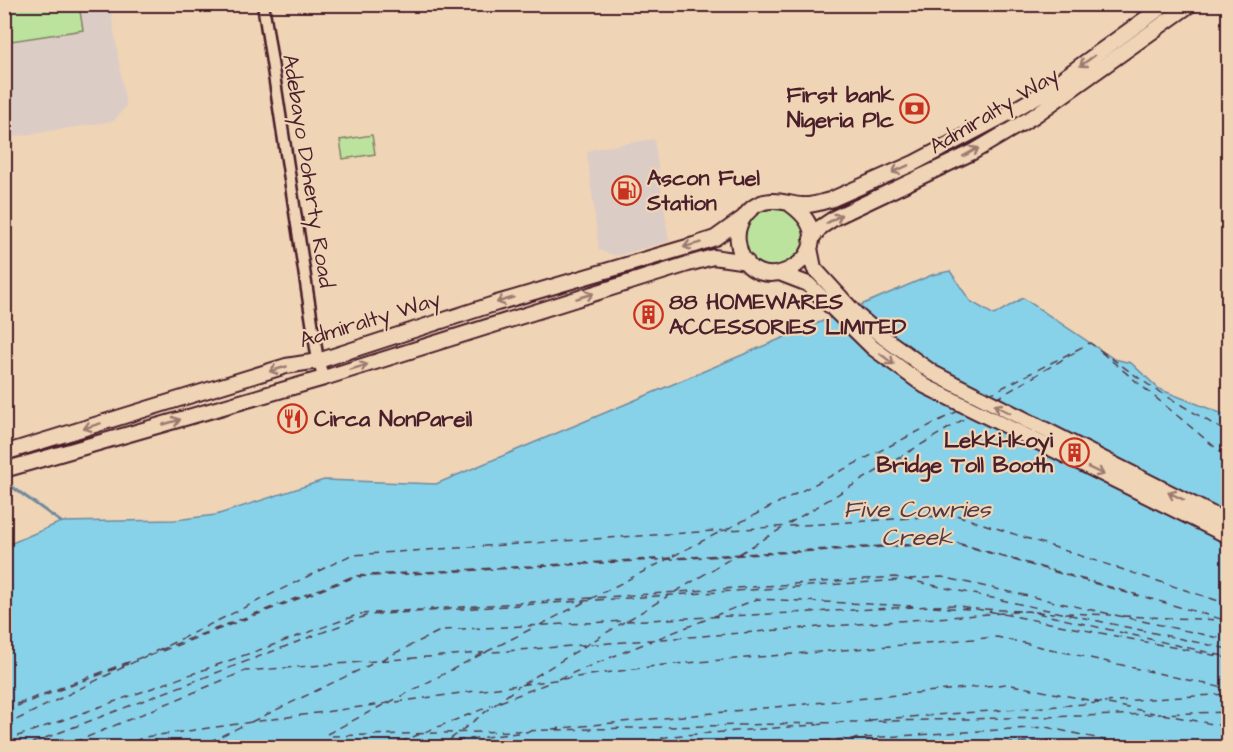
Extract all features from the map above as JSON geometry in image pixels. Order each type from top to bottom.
[{"type":"main road","name":"Admiralty Way","points":[[791,205],[813,205],[847,193],[975,133],[1041,94],[1166,4]]},
{"type":"main road","name":"Admiralty Way","points":[[811,244],[821,227],[836,217],[973,152],[1034,116],[1191,4]]},
{"type":"main road","points":[[1228,522],[933,373],[883,337],[820,285],[797,277],[763,273],[747,262],[737,241],[743,218],[750,210],[770,201],[791,205],[806,219],[814,268],[820,285],[846,324],[873,348],[925,386],[1228,536]]},
{"type":"main road","name":"Admiralty Way","points":[[4,453],[286,366],[318,361],[497,303],[708,241],[726,232],[743,218]]},
{"type":"main road","points":[[782,274],[800,265],[811,244]]},
{"type":"main road","name":"Admiralty Way","points":[[9,468],[324,378],[705,259],[727,257],[747,262]]},
{"type":"street","name":"Adebayo Doherty Road","points":[[263,4],[318,361],[324,378]]},
{"type":"shaded area","points":[[5,5],[110,5],[126,106],[114,121],[5,138]]},
{"type":"shaded area","name":"Ascon Fuel Station","points":[[654,139],[669,241],[616,256],[599,250],[587,153],[593,149]]},
{"type":"green space","points":[[5,4],[79,5],[83,30],[5,42]]},
{"type":"green space","points":[[372,135],[375,154],[343,159],[340,140]]},
{"type":"green space","points":[[768,208],[780,208],[791,213],[799,221],[804,238],[802,250],[791,263],[780,268],[768,268],[757,263],[749,255],[744,244],[744,232],[749,221],[757,213]]},
{"type":"water","name":"Five Cowries Creek","points":[[950,271],[970,301],[994,315],[1023,298],[1114,359],[1131,363],[1159,389],[1228,416],[1228,747],[5,748],[5,546],[61,522],[175,520],[216,515],[324,480],[436,484],[932,275]]},
{"type":"waterway","points":[[4,481],[61,522]]},
{"type":"ferry route","points":[[988,395],[1090,343],[1153,388],[1228,433]]},
{"type":"ferry route","points":[[996,399],[1077,351]]},
{"type":"ferry route","points":[[1101,352],[1228,458]]},
{"type":"ferry route","points":[[727,529],[960,410]]},
{"type":"ferry route","points":[[788,524],[969,416]]},
{"type":"ferry route","points":[[4,726],[351,555],[956,515],[1228,604]]},
{"type":"ferry route","points":[[739,554],[784,527]]},
{"type":"ferry route","points":[[673,556],[722,531]]},
{"type":"ferry route","points":[[160,650],[354,576],[954,542],[1228,621]]},
{"type":"ferry route","points":[[149,656],[355,577],[955,543],[1138,596]]},
{"type":"ferry route","points":[[675,592],[735,556]]},
{"type":"ferry route","points":[[540,625],[666,560]]},
{"type":"ferry route","points":[[4,741],[360,614],[895,577],[1228,649]]},
{"type":"ferry route","points":[[909,579],[942,577],[1228,640]]},
{"type":"ferry route","points":[[19,748],[368,615],[902,580]]},
{"type":"ferry route","points":[[628,620],[668,596]]},
{"type":"ferry route","points":[[714,616],[757,599],[913,606]]},
{"type":"ferry route","points":[[381,660],[442,630],[955,605],[998,613]]},
{"type":"ferry route","points":[[933,607],[970,609]]},
{"type":"ferry route","points":[[984,609],[1021,611]]},
{"type":"ferry route","points":[[61,748],[245,671],[1028,611],[1228,657]]},
{"type":"ferry route","points":[[1035,612],[1054,613]]},
{"type":"ferry route","points":[[1065,613],[1111,615]]},
{"type":"ferry route","points":[[1003,614],[1228,658]]},
{"type":"ferry route","points":[[1122,616],[1222,620]]},
{"type":"ferry route","points":[[659,638],[710,618]]},
{"type":"ferry route","points":[[523,684],[624,622]]},
{"type":"ferry route","points":[[486,652],[535,627]]},
{"type":"ferry route","points":[[121,748],[144,737],[663,665],[997,637],[1228,689]]},
{"type":"ferry route","points":[[558,679],[651,641]]},
{"type":"ferry route","points":[[388,703],[482,654]]},
{"type":"ferry route","points":[[4,709],[142,657]]},
{"type":"ferry route","points":[[251,722],[376,662]]},
{"type":"ferry route","points":[[4,711],[128,664]]},
{"type":"ferry route","points":[[500,702],[551,682]]},
{"type":"ferry route","points":[[552,729],[1007,684],[1154,713]]},
{"type":"ferry route","points":[[439,748],[519,686]]},
{"type":"ferry route","points":[[1104,702],[1228,694]]},
{"type":"ferry route","points":[[868,720],[1099,703]]},
{"type":"ferry route","points":[[327,748],[327,734],[383,705]]},
{"type":"ferry route","points":[[425,732],[493,705]]},
{"type":"ferry route","points":[[329,748],[330,736],[1228,712]]},
{"type":"ferry route","points":[[1162,714],[1228,727]]},
{"type":"ferry route","points":[[196,748],[246,724]]},
{"type":"ferry route","points":[[620,748],[671,736],[827,724]]},
{"type":"ferry route","points":[[767,748],[784,743],[1046,727],[1140,748]]},
{"type":"ferry route","points":[[400,748],[532,731]]},
{"type":"ferry route","points":[[387,748],[420,734]]},
{"type":"ferry route","points":[[949,748],[1052,740],[1091,748]]},
{"type":"place","name":"First bank Nigeria Plc","points":[[915,108]]},
{"type":"place","name":"Ascon Fuel Station","points":[[626,191]]},
{"type":"place","name":"88 HOMEWARES ACCESSORIES LIMITED","points":[[648,315]]},
{"type":"place","name":"Circa NonPareil","points":[[293,419]]},
{"type":"place","name":"Lekki-Ikoyi Bridge Toll Booth","points":[[1074,453]]}]
